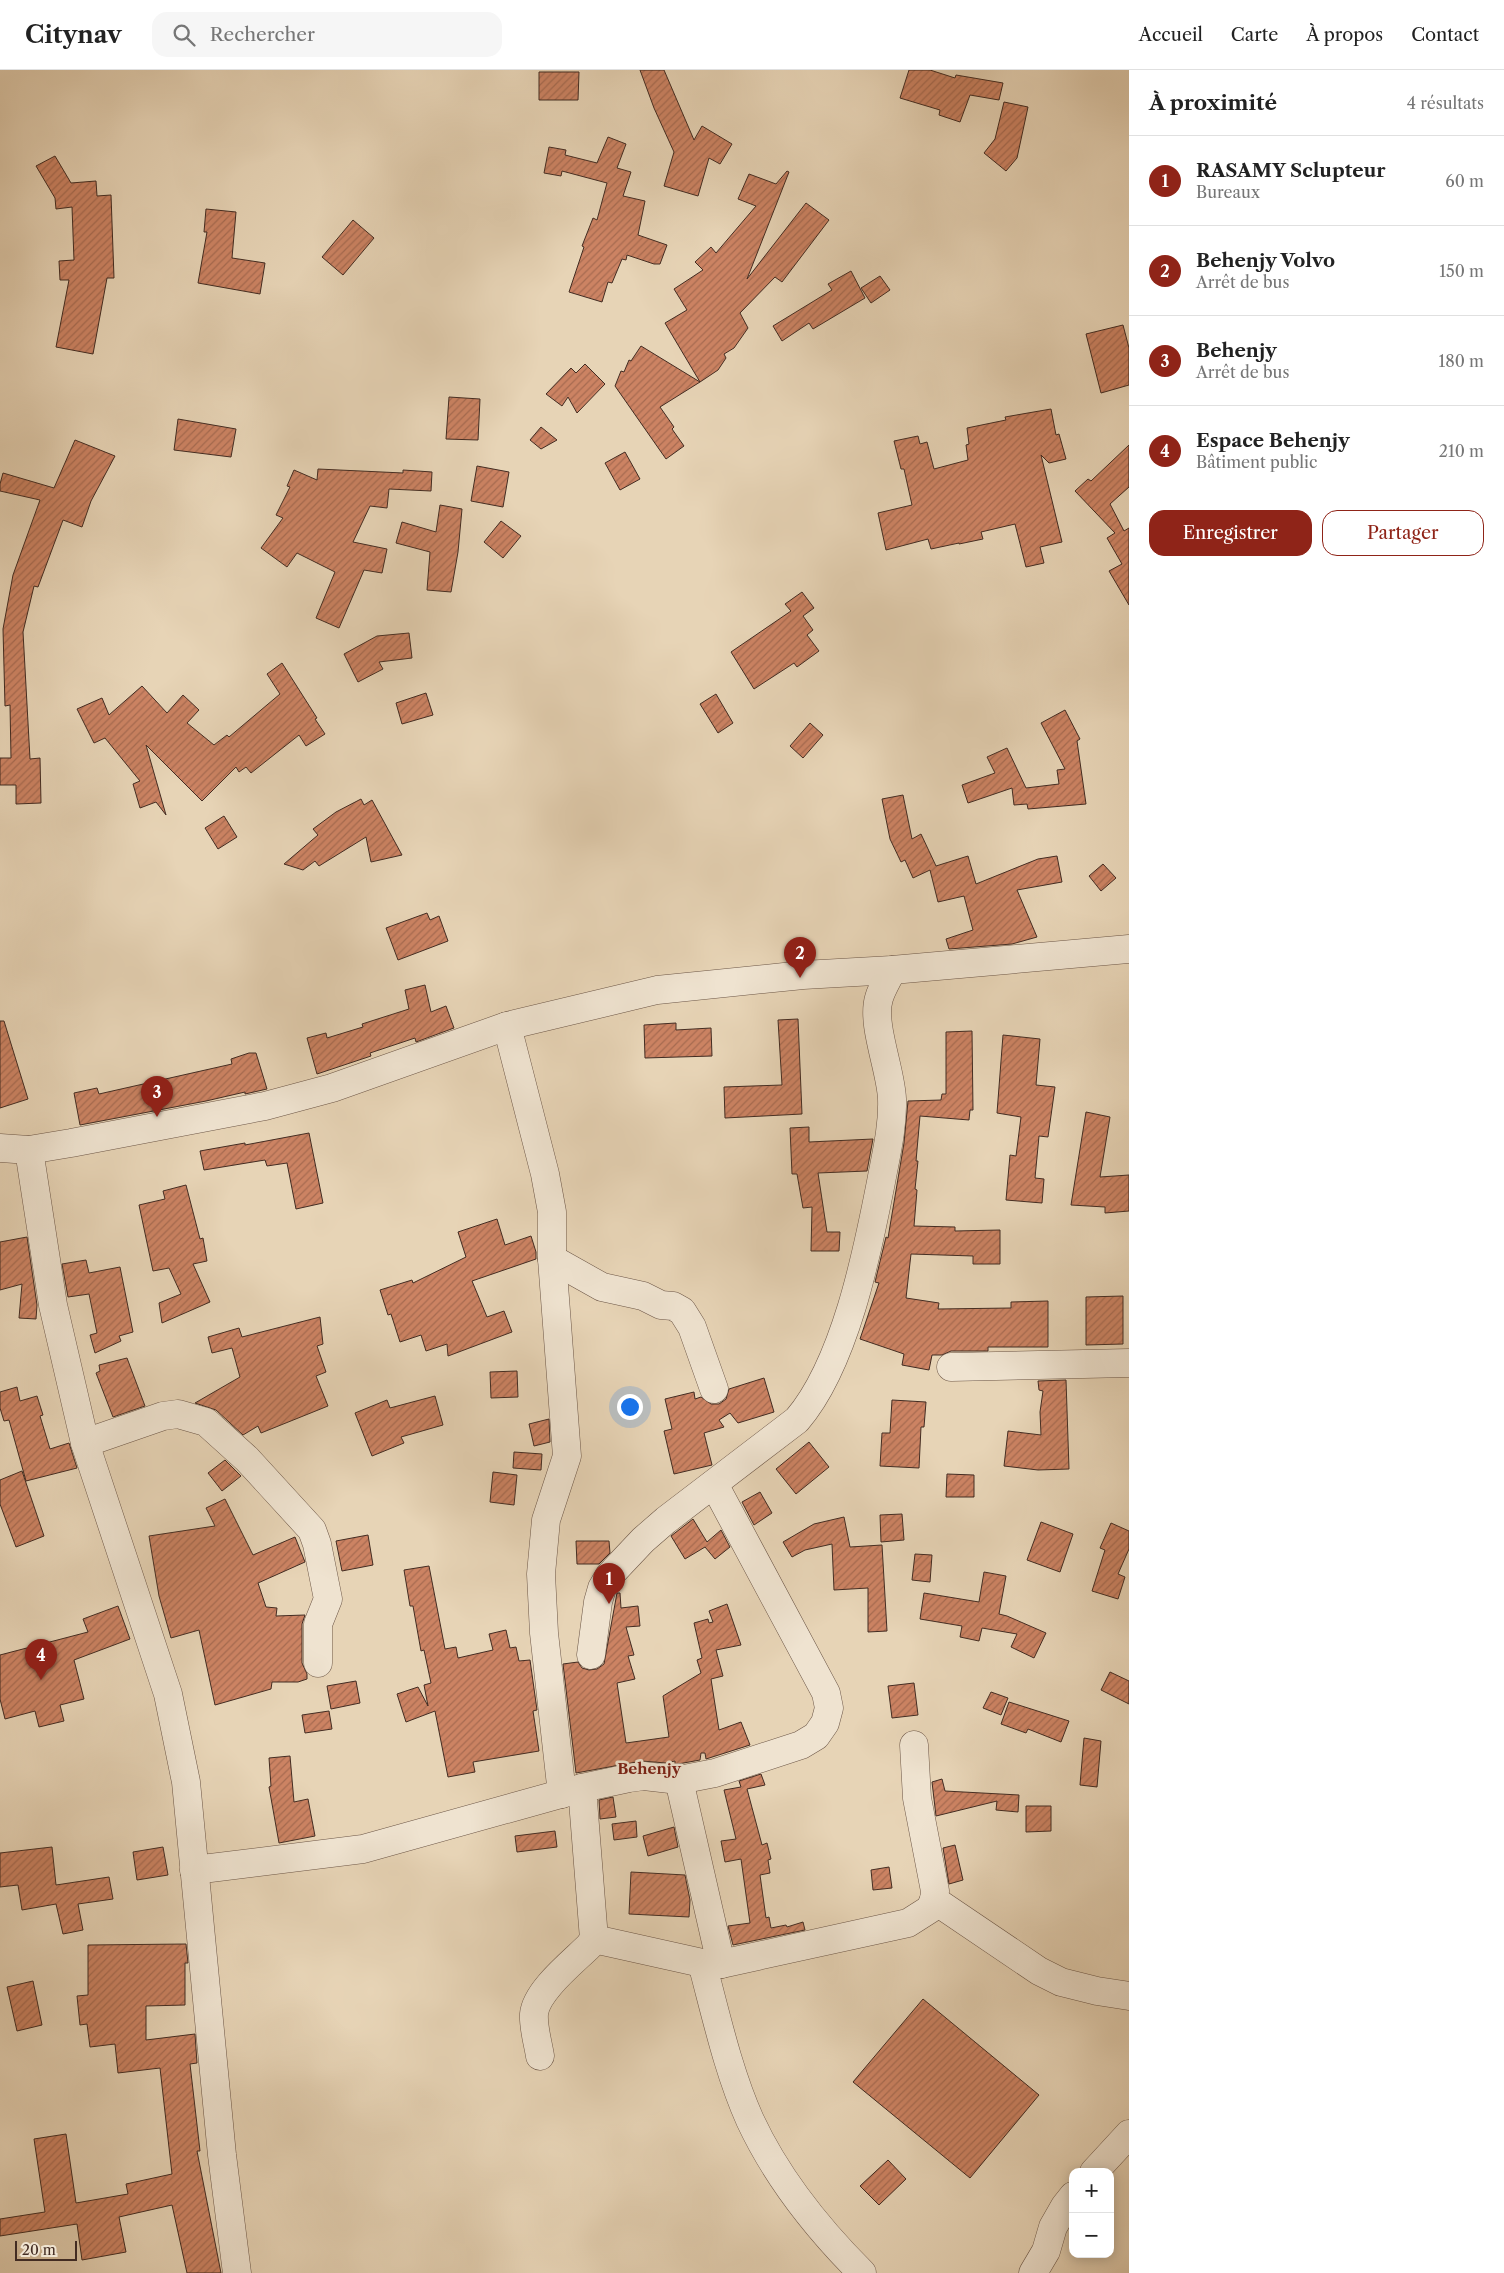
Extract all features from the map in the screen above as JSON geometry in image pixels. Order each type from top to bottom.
[{"type":"street","points":[[0,1148],[29,1150],[265,1106],[332,1088],[507,1026],[657,990],[803,975],[892,970],[1124,946]]},
{"type":"street","points":[[592,1655],[598,1602],[602,1588],[609,1576],[649,1535],[797,1420],[811,1404],[838,1348],[850,1312],[874,1218],[891,1126],[892,1098],[877,1016],[878,998],[892,970]]},
{"type":"street","points":[[507,1026],[545,1174],[552,1212],[552,1259],[567,1456],[546,1520],[541,1574],[544,1632],[572,1791],[594,1939],[542,1994],[536,2004],[534,2016],[540,2056]]},
{"type":"street","points":[[29,1150],[53,1305],[85,1443],[168,1694],[186,1782],[222,2155],[237,2273]]},
{"type":"street","points":[[552,1259],[602,1287],[643,1296],[661,1305],[674,1306],[682,1311],[692,1327],[714,1389]]},
{"type":"street","points":[[951,1367],[1129,1363]]},
{"type":"street","points":[[85,1443],[163,1416],[178,1414],[206,1422],[221,1433],[312,1530],[317,1544],[328,1599],[318,1624],[318,1663]]},
{"type":"street","points":[[194,1870],[363,1849],[572,1791],[644,1776],[679,1780],[715,1773],[801,1745],[816,1736],[826,1723],[829,1708],[826,1693],[714,1484]]},
{"type":"street","points":[[594,1939],[711,1964],[908,1923],[930,1909],[935,1891],[917,1798],[914,1745]]},
{"type":"street","points":[[679,1780],[729,2060],[750,2119],[775,2167],[805,2209],[862,2273]]},
{"type":"street","points":[[934,1900],[1039,1971],[1061,1982],[1096,1991],[1129,1996]]},
{"type":"street","points":[[1098,2168],[1129,2134]]},
{"type":"street","points":[[1033,2273],[1046,2251],[1053,2227],[1069,2201]]},
{"type":"building","points":[[640,70],[664,70],[694,140],[702,126],[732,144],[720,164],[709,158],[698,196],[664,186],[674,152],[654,108]]},
{"type":"building","points":[[909,70],[930,70],[955,78],[956,75],[1003,83],[999,100],[970,95],[960,122],[939,115],[940,110],[900,98]]},
{"type":"building","points":[[539,72],[579,72],[578,100],[539,100]]},
{"type":"building","points":[[1004,102],[1028,107],[1017,158],[1006,171],[984,153],[995,139]]},
{"type":"building","points":[[608,137],[626,144],[617,168],[631,172],[623,196],[645,201],[638,235],[667,245],[660,264],[654,264],[627,255],[626,260],[622,259],[612,283],[608,282],[602,302],[569,292],[584,247],[582,246],[593,218],[597,220],[607,183],[562,171],[561,176],[544,173],[549,147],[566,150],[565,155],[597,163]]},
{"type":"building","points":[[55,156],[71,183],[96,181],[97,196],[111,195],[114,278],[107,278],[93,354],[56,347],[69,280],[60,280],[59,261],[74,260],[72,207],[56,209],[55,198],[36,166]]},
{"type":"building","points":[[787,171],[789,172],[747,279],[806,203],[829,220],[782,282],[775,277],[740,313],[748,328],[734,348],[724,354],[726,358],[718,370],[700,382],[665,323],[687,310],[674,289],[703,270],[695,262],[711,247],[716,253],[756,206],[738,199],[749,174],[776,184]]},
{"type":"building","points":[[206,209],[236,212],[232,258],[265,263],[260,294],[198,283],[207,232],[204,232]]},
{"type":"building","points":[[353,220],[374,238],[343,275],[322,257]]},
{"type":"building","points":[[851,271],[865,298],[813,329],[809,323],[782,341],[773,326],[832,290],[828,284]]},
{"type":"building","points":[[880,276],[890,290],[871,303],[861,288]]},
{"type":"building","points":[[1123,325],[1129,348],[1129,385],[1101,393],[1086,334]]},
{"type":"building","points":[[641,346],[700,382],[660,407],[684,446],[666,459],[615,386],[621,371],[624,372],[629,360],[631,361]]},
{"type":"building","points":[[585,364],[605,384],[577,413],[568,397],[562,406],[546,394],[571,368],[576,373]]},
{"type":"building","points":[[449,397],[480,399],[478,440],[446,439]]},
{"type":"building","points":[[1051,409],[1056,435],[1059,434],[1066,459],[1049,463],[1041,455],[1062,542],[1040,547],[1044,563],[1026,567],[1015,524],[981,532],[983,539],[959,544],[931,549],[928,539],[886,550],[878,513],[912,505],[904,469],[901,469],[894,441],[918,436],[920,444],[927,442],[934,469],[968,460],[966,445],[969,444],[967,428],[1006,420],[1005,417]]},
{"type":"building","points":[[178,419],[236,429],[231,457],[174,450]]},
{"type":"building","points":[[541,427],[557,440],[541,449],[530,440]]},
{"type":"building","points":[[75,440],[115,456],[91,501],[82,527],[63,520],[38,587],[34,586],[23,632],[30,759],[40,758],[41,803],[16,804],[16,785],[0,785],[0,758],[11,758],[10,705],[5,706],[3,629],[13,575],[40,500],[0,491],[0,484],[3,473],[54,488]]},
{"type":"building","points":[[1129,445],[1129,487],[1110,504],[1124,531],[1129,528],[1129,605],[1109,571],[1122,564],[1107,538],[1115,533],[1075,491],[1088,479],[1091,481]]},
{"type":"building","points":[[625,452],[640,479],[620,490],[605,463]]},
{"type":"building","points":[[477,466],[509,472],[503,507],[471,501]]},
{"type":"building","points":[[318,469],[403,473],[403,470],[432,472],[431,491],[389,489],[387,508],[370,506],[353,542],[387,549],[382,573],[364,570],[339,628],[316,618],[335,572],[297,553],[287,567],[261,548],[283,518],[276,515],[290,487],[287,486],[294,470],[317,480]]},
{"type":"building","points":[[440,505],[462,509],[458,552],[451,592],[427,590],[430,552],[396,543],[402,522],[436,532]]},
{"type":"building","points":[[501,521],[521,536],[503,558],[484,542]]},
{"type":"building","points":[[802,592],[814,608],[803,616],[813,630],[807,635],[819,651],[797,667],[794,663],[754,689],[731,652],[791,611],[785,604]]},
{"type":"building","points":[[409,633],[412,658],[379,662],[383,669],[358,682],[344,654],[377,636]]},
{"type":"building","points":[[282,663],[325,734],[306,746],[299,735],[251,773],[246,767],[239,772],[236,767],[202,801],[146,745],[166,815],[156,802],[140,808],[133,784],[140,781],[105,738],[94,743],[77,709],[102,698],[109,715],[142,686],[167,713],[183,695],[199,710],[187,723],[214,745],[227,735],[229,737],[280,694],[267,674]]},
{"type":"building","points":[[426,693],[433,715],[402,724],[396,703]]},
{"type":"building","points":[[716,694],[733,723],[718,733],[700,704]]},
{"type":"building","points":[[1065,710],[1080,739],[1077,741],[1086,804],[1028,809],[1027,804],[1014,805],[1012,788],[968,803],[962,785],[995,773],[987,757],[1007,748],[1026,788],[1059,784],[1057,770],[1065,769],[1041,723]]},
{"type":"building","points":[[810,723],[823,735],[803,758],[790,746]]},
{"type":"building","points":[[903,795],[912,839],[921,834],[936,866],[968,856],[976,884],[1038,859],[1057,856],[1062,882],[1017,890],[1037,937],[1012,944],[949,949],[946,939],[973,930],[964,896],[938,902],[930,870],[913,878],[905,860],[901,862],[890,839],[882,799]]},
{"type":"building","points":[[361,799],[364,805],[372,800],[402,855],[371,862],[366,837],[319,866],[315,861],[303,870],[284,864],[318,835],[313,829],[336,812]]},
{"type":"building","points":[[224,816],[237,837],[218,849],[205,828]]},
{"type":"building","points":[[1103,864],[1116,878],[1101,891],[1089,876]]},
{"type":"building","points":[[427,913],[430,920],[439,916],[448,941],[398,960],[386,928]]},
{"type":"building","points":[[425,985],[431,1012],[446,1006],[454,1028],[416,1042],[415,1038],[370,1053],[371,1056],[317,1074],[307,1038],[326,1033],[327,1038],[363,1027],[362,1024],[409,1009],[405,990]]},
{"type":"building","points":[[798,1019],[802,1114],[725,1118],[724,1087],[782,1085],[778,1020]]},
{"type":"building","points":[[0,1021],[4,1021],[28,1099],[0,1108]]},
{"type":"building","points":[[676,1023],[676,1030],[711,1028],[712,1056],[645,1058],[644,1025]]},
{"type":"building","points":[[972,1031],[973,1110],[970,1110],[969,1120],[920,1116],[916,1161],[918,1161],[914,1226],[955,1227],[955,1231],[1000,1230],[1000,1264],[973,1264],[973,1256],[911,1254],[906,1298],[939,1303],[938,1309],[1011,1308],[1011,1302],[1048,1301],[1048,1347],[988,1347],[988,1351],[951,1351],[942,1355],[932,1355],[929,1370],[902,1365],[904,1354],[860,1339],[879,1283],[875,1282],[886,1237],[888,1238],[904,1143],[908,1101],[941,1100],[942,1094],[946,1094],[946,1032]]},
{"type":"building","points":[[1003,1035],[1040,1039],[1036,1085],[1055,1087],[1048,1137],[1039,1136],[1035,1178],[1044,1179],[1042,1203],[1006,1200],[1010,1155],[1016,1156],[1021,1117],[997,1113]]},
{"type":"building","points":[[249,1053],[256,1053],[267,1089],[80,1125],[74,1093],[97,1088],[99,1094],[232,1064],[231,1059]]},
{"type":"building","points":[[1086,1112],[1110,1117],[1100,1177],[1129,1175],[1129,1211],[1105,1213],[1105,1207],[1071,1205]]},
{"type":"building","points":[[809,1127],[809,1142],[873,1139],[867,1171],[818,1173],[827,1232],[840,1232],[839,1251],[811,1251],[812,1207],[803,1208],[797,1174],[792,1174],[790,1128]]},
{"type":"building","points":[[309,1133],[323,1203],[296,1209],[287,1163],[267,1166],[265,1160],[204,1170],[200,1151]]},
{"type":"building","points":[[186,1185],[200,1239],[203,1238],[207,1261],[193,1264],[210,1302],[162,1323],[159,1303],[181,1294],[169,1268],[153,1271],[139,1205],[165,1199],[163,1191]]},
{"type":"building","points":[[497,1219],[505,1245],[531,1236],[536,1252],[536,1259],[472,1281],[487,1317],[504,1311],[512,1332],[448,1356],[447,1344],[426,1351],[421,1335],[400,1342],[391,1314],[388,1315],[380,1290],[412,1280],[413,1283],[466,1257],[458,1232]]},
{"type":"building","points":[[27,1237],[37,1305],[36,1319],[19,1318],[22,1284],[0,1290],[0,1242]]},
{"type":"building","points":[[86,1260],[89,1273],[120,1267],[133,1332],[119,1336],[121,1341],[95,1353],[90,1335],[97,1333],[89,1294],[68,1297],[62,1264]]},
{"type":"building","points":[[1123,1296],[1123,1344],[1086,1345],[1086,1297]]},
{"type":"building","points":[[320,1317],[323,1344],[317,1346],[326,1372],[316,1376],[328,1406],[261,1433],[258,1426],[243,1435],[216,1410],[195,1403],[240,1377],[232,1348],[212,1353],[208,1337],[239,1328],[242,1337]]},
{"type":"building","points":[[127,1358],[145,1406],[113,1417],[96,1373],[100,1371],[99,1365]]},
{"type":"building","points":[[517,1371],[518,1397],[491,1398],[490,1372]]},
{"type":"building","points":[[764,1378],[774,1412],[738,1423],[730,1413],[719,1420],[724,1427],[704,1433],[712,1465],[674,1474],[664,1431],[672,1429],[665,1399],[694,1392],[695,1399],[701,1397],[711,1404],[719,1404],[726,1399],[729,1389]]},
{"type":"building","points":[[1066,1380],[1069,1469],[1038,1470],[1004,1466],[1008,1431],[1041,1435],[1040,1412],[1043,1391],[1039,1390],[1038,1381]]},
{"type":"building","points":[[17,1387],[20,1401],[37,1396],[43,1415],[40,1416],[50,1449],[69,1443],[77,1468],[26,1481],[9,1420],[4,1421],[0,1408],[0,1392]]},
{"type":"building","points":[[435,1396],[443,1425],[401,1437],[404,1443],[372,1456],[355,1413],[387,1400],[390,1408]]},
{"type":"building","points":[[892,1400],[926,1402],[924,1427],[921,1427],[919,1468],[880,1466],[882,1433],[890,1433]]},
{"type":"building","points":[[549,1419],[550,1442],[534,1446],[529,1424]]},
{"type":"building","points":[[809,1442],[829,1467],[796,1494],[776,1469]]},
{"type":"building","points":[[514,1452],[542,1454],[541,1470],[513,1468]]},
{"type":"building","points":[[225,1460],[241,1476],[222,1491],[208,1473]]},
{"type":"building","points":[[22,1471],[44,1536],[16,1547],[0,1504],[0,1480]]},
{"type":"building","points":[[493,1472],[517,1475],[514,1505],[490,1502]]},
{"type":"building","points":[[947,1474],[974,1475],[974,1497],[946,1497]]},
{"type":"building","points":[[760,1492],[772,1513],[754,1525],[742,1502]]},
{"type":"building","points":[[225,1499],[253,1555],[295,1537],[305,1562],[258,1583],[266,1607],[277,1608],[276,1616],[305,1615],[302,1624],[302,1663],[307,1679],[298,1682],[272,1682],[271,1689],[215,1705],[199,1630],[171,1638],[159,1596],[149,1536],[215,1526],[206,1508]]},
{"type":"building","points":[[902,1514],[904,1540],[881,1542],[880,1515]]},
{"type":"building","points":[[844,1517],[850,1547],[882,1545],[887,1631],[868,1632],[868,1588],[834,1590],[832,1544],[805,1550],[792,1557],[783,1542],[814,1524]]},
{"type":"building","points":[[693,1519],[707,1542],[721,1530],[730,1547],[715,1559],[705,1547],[685,1559],[671,1536]]},
{"type":"building","points":[[1041,1522],[1073,1534],[1060,1572],[1027,1560]]},
{"type":"building","points":[[1111,1523],[1129,1531],[1129,1549],[1118,1574],[1125,1577],[1118,1599],[1092,1591],[1105,1550],[1100,1548]]},
{"type":"building","points":[[368,1535],[373,1565],[342,1571],[336,1541]]},
{"type":"building","points":[[576,1541],[609,1541],[610,1553],[599,1564],[577,1564]]},
{"type":"building","points":[[915,1554],[932,1555],[930,1582],[912,1580]]},
{"type":"building","points":[[429,1566],[445,1649],[456,1647],[458,1658],[493,1650],[489,1634],[506,1630],[510,1648],[516,1647],[519,1661],[530,1660],[537,1710],[533,1711],[539,1751],[473,1762],[475,1772],[448,1777],[435,1711],[406,1722],[397,1694],[418,1687],[428,1706],[424,1685],[431,1683],[424,1650],[421,1651],[413,1606],[410,1606],[404,1570]]},
{"type":"building","points":[[984,1572],[1006,1576],[999,1614],[1046,1633],[1034,1658],[1011,1647],[1017,1634],[982,1628],[979,1641],[960,1637],[962,1626],[920,1619],[924,1593],[979,1602]]},
{"type":"building","points":[[617,1593],[620,1593],[621,1608],[638,1606],[640,1626],[626,1627],[634,1655],[628,1656],[635,1679],[617,1683],[626,1743],[669,1737],[663,1696],[701,1673],[697,1660],[702,1658],[694,1623],[708,1619],[709,1623],[713,1622],[709,1611],[727,1604],[741,1645],[716,1650],[723,1676],[711,1679],[719,1730],[741,1722],[750,1745],[706,1759],[705,1753],[701,1753],[700,1760],[678,1764],[675,1764],[675,1761],[666,1763],[642,1761],[576,1773],[563,1664],[578,1662],[582,1668],[589,1670],[597,1669],[604,1664]]},
{"type":"building","points":[[118,1606],[130,1639],[74,1660],[84,1699],[60,1705],[64,1721],[39,1727],[35,1711],[5,1719],[0,1699],[0,1655],[88,1632],[83,1619]]},
{"type":"building","points":[[1110,1672],[1129,1681],[1129,1704],[1101,1690]]},
{"type":"building","points":[[356,1681],[360,1703],[331,1709],[327,1686]]},
{"type":"building","points":[[914,1683],[918,1715],[892,1718],[888,1686]]},
{"type":"building","points":[[991,1692],[1008,1698],[1001,1715],[983,1708]]},
{"type":"building","points":[[1009,1702],[1069,1721],[1061,1742],[1028,1729],[1026,1733],[1001,1724]]},
{"type":"building","points":[[329,1711],[332,1729],[305,1733],[302,1715]]},
{"type":"building","points":[[1084,1738],[1101,1741],[1097,1787],[1080,1785]]},
{"type":"building","points":[[290,1756],[294,1802],[308,1799],[315,1836],[279,1843],[269,1787],[271,1786],[269,1758]]},
{"type":"building","points":[[761,1774],[765,1785],[747,1789],[762,1845],[767,1843],[771,1859],[768,1860],[770,1873],[760,1875],[766,1918],[769,1917],[771,1928],[786,1925],[787,1927],[803,1922],[805,1930],[733,1945],[728,1926],[750,1923],[741,1859],[725,1862],[721,1841],[736,1839],[724,1790],[741,1787],[739,1781]]},
{"type":"building","points":[[942,1779],[945,1791],[1019,1795],[1018,1812],[996,1810],[997,1801],[936,1816],[932,1782]]},
{"type":"building","points":[[613,1797],[616,1817],[600,1819],[599,1800]]},
{"type":"building","points":[[1026,1806],[1051,1806],[1051,1831],[1026,1832]]},
{"type":"building","points":[[636,1821],[637,1837],[614,1840],[612,1824]]},
{"type":"building","points":[[674,1827],[678,1847],[648,1856],[643,1836]]},
{"type":"building","points":[[555,1831],[557,1847],[517,1852],[515,1836]]},
{"type":"building","points":[[955,1845],[963,1880],[949,1884],[943,1848]]},
{"type":"building","points":[[52,1847],[56,1885],[109,1877],[113,1899],[78,1904],[83,1930],[63,1934],[56,1904],[22,1910],[18,1885],[0,1887],[0,1853]]},
{"type":"building","points":[[163,1847],[168,1875],[137,1880],[133,1852]]},
{"type":"building","points":[[889,1867],[892,1888],[873,1890],[871,1870]]},
{"type":"building","points":[[631,1872],[685,1875],[690,1900],[689,1917],[629,1914]]},
{"type":"building","points":[[186,1944],[188,1963],[185,1963],[185,2005],[146,2006],[146,2040],[195,2034],[197,2063],[190,2064],[200,2151],[197,2151],[221,2273],[187,2273],[172,2205],[119,2217],[126,2252],[82,2260],[77,2224],[0,2236],[0,2219],[45,2212],[34,2139],[66,2134],[76,2203],[128,2194],[126,2184],[172,2174],[160,2068],[118,2073],[115,2044],[90,2047],[87,2024],[80,2025],[77,1996],[88,1995],[88,1945]]},
{"type":"building","points":[[33,1981],[42,2025],[17,2031],[7,1987]]},
{"type":"building","points":[[923,1999],[1039,2095],[970,2178],[853,2082]]},
{"type":"building","points":[[888,2160],[906,2179],[879,2205],[860,2186]]},
{"type":"place","name":"Behenjy Volvo","points":[[800,978]]},
{"type":"place","name":"Behenjy","points":[[157,1117]]},
{"type":"place","name":"RASAMY Sclupteur","points":[[609,1604]]},
{"type":"place","name":"Espace Behenjy","points":[[41,1680]]},
{"type":"district","name":"Behenjy","points":[[649,1768]]}]
